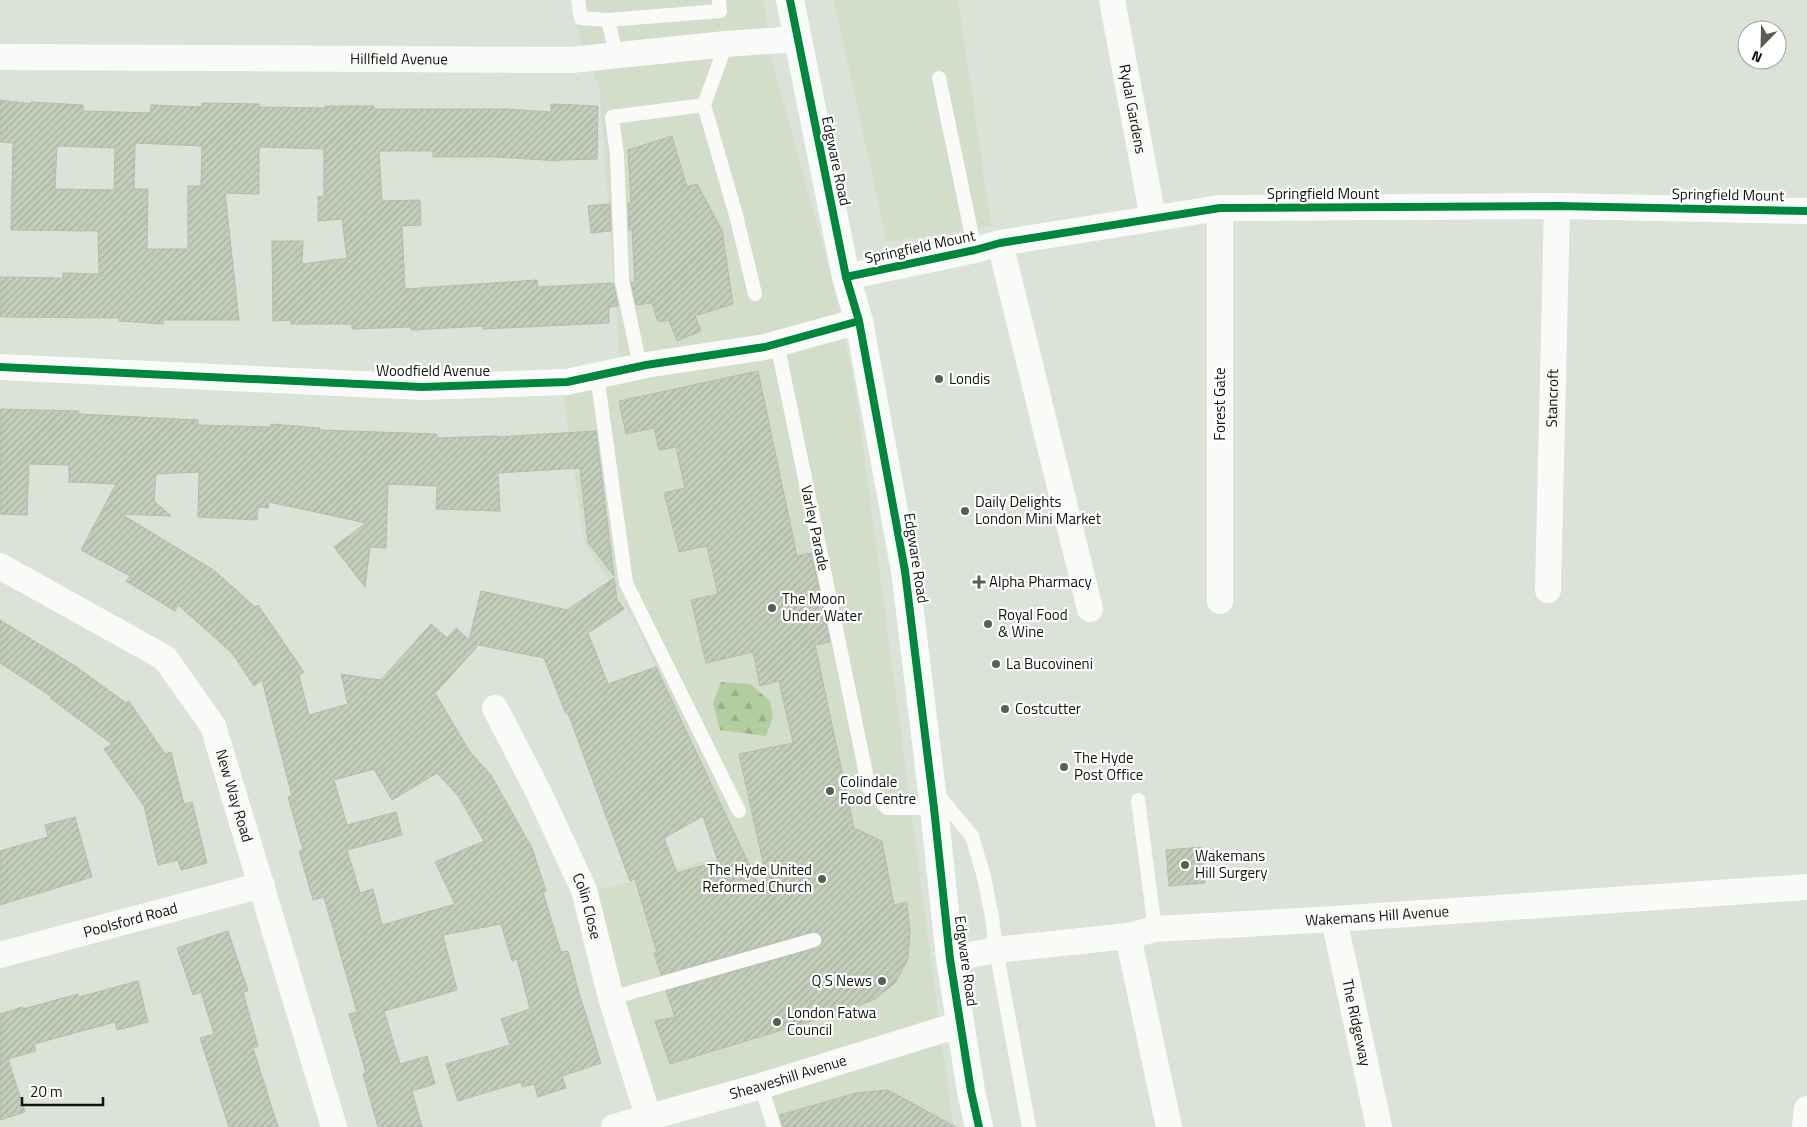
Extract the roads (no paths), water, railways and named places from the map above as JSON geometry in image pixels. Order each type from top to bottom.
[{"type":"main road","name":"Edgware Road","points":[[790,0],[846,277],[859,321],[905,571],[950,959],[971,1092],[979,1127]]},
{"type":"street","name":"Rydal Gardens","points":[[1112,0],[1153,218]]},
{"type":"street","name":"Hillfield Avenue","points":[[0,57],[571,60],[616,54],[797,38]]},
{"type":"street","name":"Springfield Mount","points":[[846,277],[1000,243],[1220,208],[1557,206],[1807,211]]},
{"type":"street","name":"Stancroft","points":[[1548,590],[1557,206]]},
{"type":"street","name":"Forest Gate","points":[[1220,208],[1220,601]]},
{"type":"street","points":[[1000,243],[1090,609]]},
{"type":"street","name":"Woodfield Avenue","points":[[0,367],[422,387],[567,382],[640,366],[765,347],[859,321]]},
{"type":"street","name":"New Way Road","points":[[0,566],[165,658],[213,726],[334,1127]]},
{"type":"street","name":"Colin Close","points":[[495,708],[539,793],[584,890],[611,998],[648,1116]]},
{"type":"street","name":"Poolsford Road","points":[[0,955],[262,885]]},
{"type":"street","name":"Wakemans Hill Avenue","points":[[950,959],[996,950],[1128,936],[1155,929],[1807,888]]},
{"type":"street","name":"The Ridgeway","points":[[1334,919],[1379,1127]]},
{"type":"street","points":[[1128,936],[1169,1127]]},
{"type":"street","name":"Sheaveshill Avenue","points":[[614,1127],[761,1086],[961,1024]]},
{"type":"street","points":[[1804,1127],[1807,1109]]},
{"type":"lane","points":[[578,0],[581,18],[608,20],[720,11],[719,0]]},
{"type":"lane","points":[[608,20],[616,54]]},
{"type":"lane","points":[[726,44],[704,106],[736,215],[755,294]]},
{"type":"lane","points":[[939,78],[974,250]]},
{"type":"lane","points":[[640,366],[622,281],[616,155],[612,118],[704,106]]},
{"type":"lane","name":"Varley Parade","points":[[777,343],[869,788],[887,808],[932,797]]},
{"type":"lane","points":[[597,375],[626,583],[739,811]]},
{"type":"lane","name":"Edgware Road","points":[[932,797],[972,836],[986,885],[996,950],[1029,1127]]},
{"type":"lane","points":[[1138,800],[1155,929]]},
{"type":"lane","points":[[611,998],[814,940]]},
{"type":"lane","points":[[761,1086],[774,1127]]},
{"type":"place","name":"Londis","points":[[939,379]]},
{"type":"place","name":"Daily Delights London Mini Market","points":[[965,511]]},
{"type":"place","name":"Alpha Pharmacy","points":[[979,582]]},
{"type":"place","name":"The Moon Under Water","points":[[772,608]]},
{"type":"place","name":"Royal Food & Wine","points":[[988,624]]},
{"type":"place","name":"La Bucovineni","points":[[996,664]]},
{"type":"place","name":"Costcutter","points":[[1005,709]]},
{"type":"place","name":"The Hyde Post Office","points":[[1064,767]]},
{"type":"place","name":"Colindale Food Centre","points":[[830,791]]},
{"type":"place","name":"Wakemans Hill Surgery","points":[[1185,865]]},
{"type":"place","name":"The Hyde United Reformed Church","points":[[822,879]]},
{"type":"place","name":"Q S News","points":[[882,981]]},
{"type":"place","name":"London Fatwa Council","points":[[777,1022]]}]
